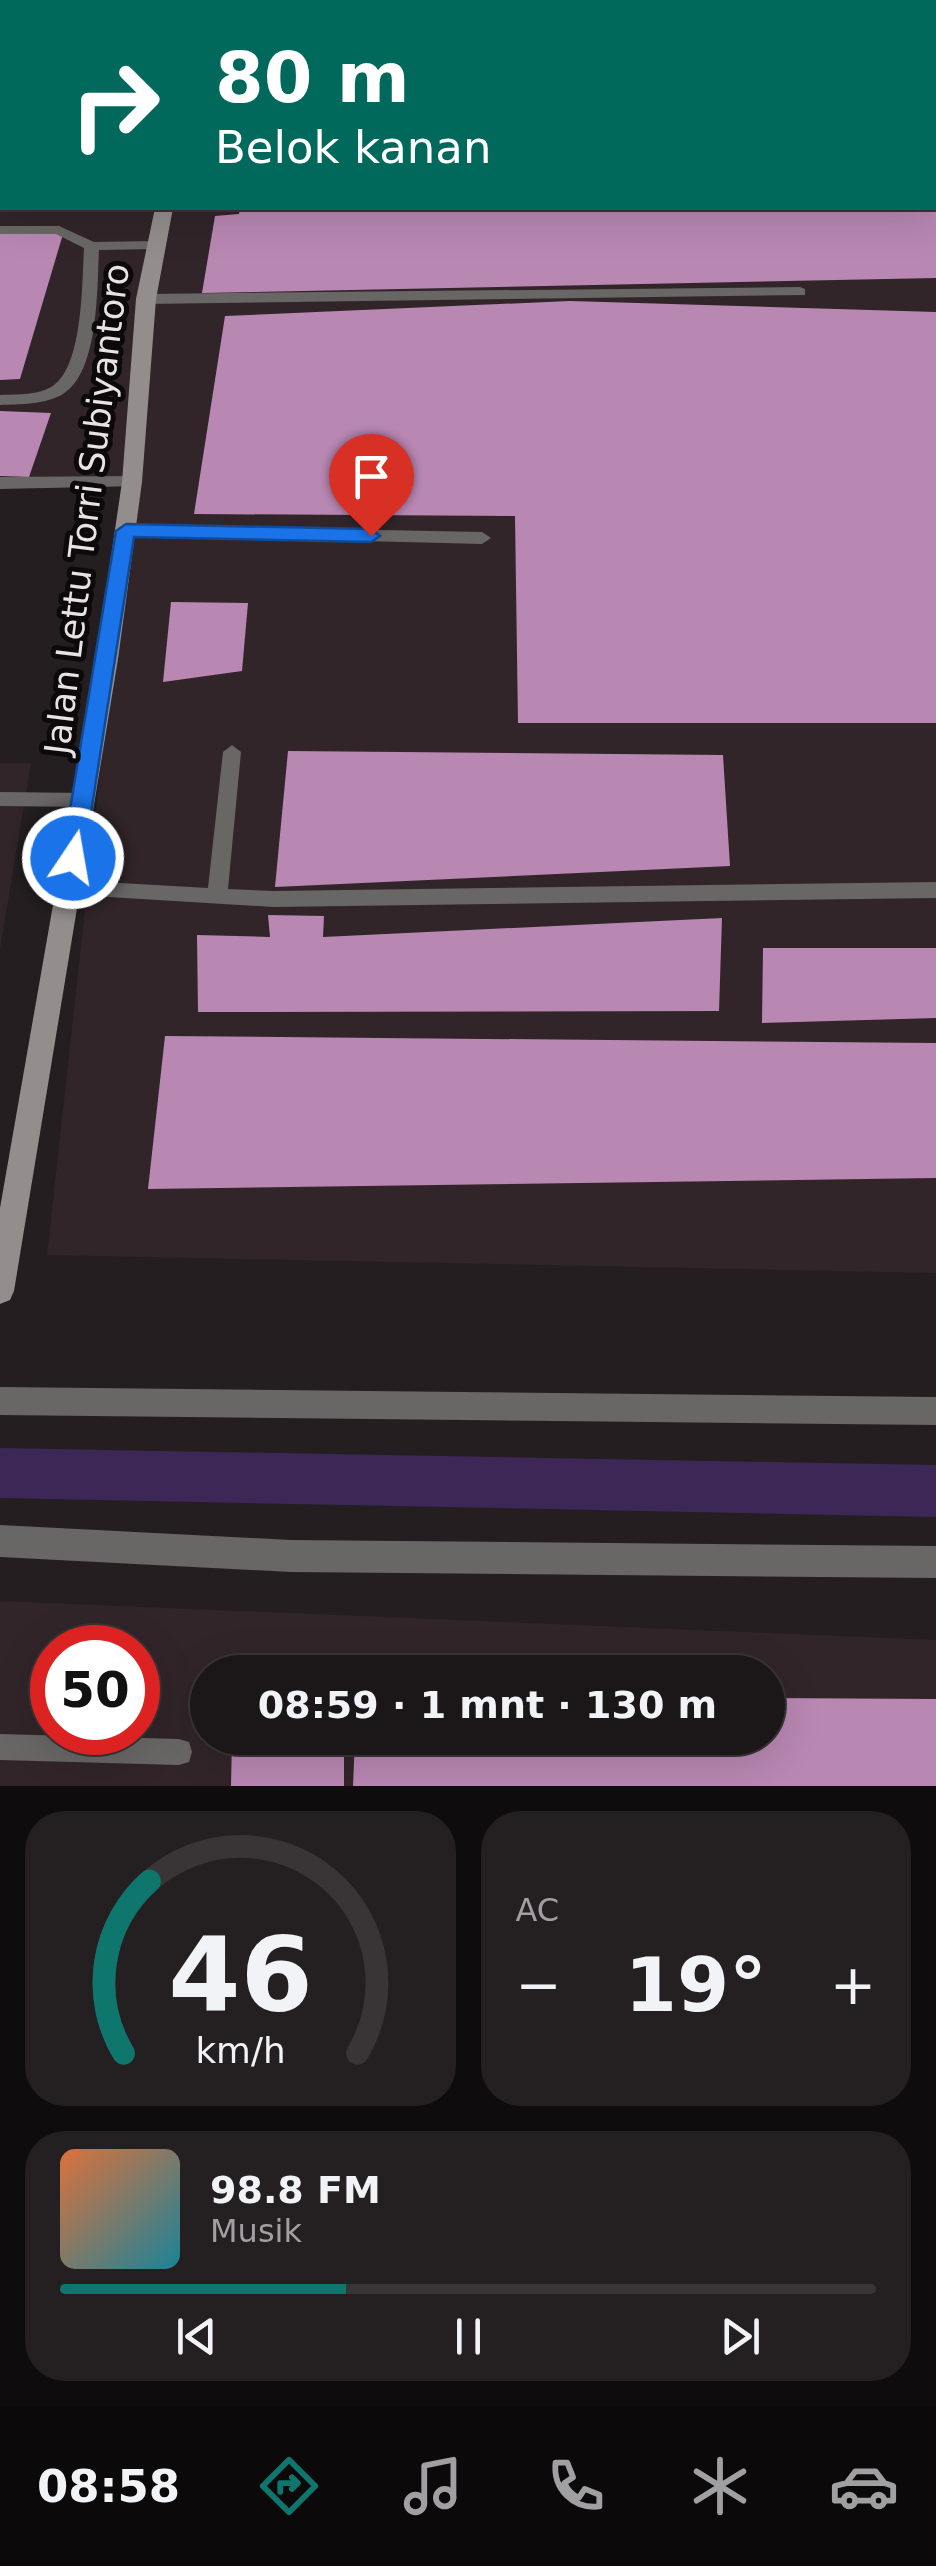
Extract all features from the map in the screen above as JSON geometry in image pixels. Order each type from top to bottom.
[{"type":"main road","name":"Jalan Lettu Torri Subiyantoro","points":[[0,1292],[67,888],[86,800],[132,482],[146,299],[164,210]]},
{"type":"street","points":[[0,1401],[936,1411]]},
{"type":"street","points":[[0,1541],[291,1556],[936,1562]]},
{"type":"lane","points":[[0,230],[59,230],[92,246],[156,245]]},
{"type":"lane","points":[[0,400],[38,398],[55,392],[72,376],[80,352],[92,246]]},
{"type":"lane","points":[[146,299],[800,292]]},
{"type":"lane","points":[[0,482],[132,482]]},
{"type":"lane","points":[[126,531],[482,538]]},
{"type":"lane","points":[[216,894],[232,752]]},
{"type":"lane","points":[[0,799],[86,800]]},
{"type":"lane","points":[[67,888],[273,898],[936,890]]},
{"type":"lane","points":[[0,1747],[179,1752]]},
{"type":"shaded area","points":[[0,210],[936,210],[936,1273],[47,1255],[132,483],[0,482]]},
{"type":"shaded area","points":[[0,763],[31,763],[0,949]]},
{"type":"shaded area","points":[[0,1601],[936,1640],[936,1786],[0,1786]]},
{"type":"building","points":[[240,210],[936,210],[936,278],[202,293],[215,216],[239,214]]},
{"type":"building","points":[[0,234],[63,234],[20,379],[0,380]]},
{"type":"building","points":[[570,301],[936,312],[936,723],[518,723],[515,516],[194,514],[225,316]]},
{"type":"building","points":[[0,411],[51,413],[29,477],[0,476]]},
{"type":"building","points":[[171,602],[248,603],[242,671],[163,682]]},
{"type":"building","points":[[288,751],[723,755],[730,866],[275,887]]},
{"type":"building","points":[[268,915],[324,916],[323,937],[722,918],[719,1011],[198,1012],[197,935],[270,937]]},
{"type":"building","points":[[763,948],[936,948],[936,1018],[762,1023]]},
{"type":"building","points":[[165,1036],[936,1043],[936,1178],[148,1189]]},
{"type":"building","points":[[785,1698],[936,1699],[936,1786],[353,1786],[354,1755],[785,1755]]},
{"type":"building","points":[[232,1755],[344,1755],[344,1786],[231,1786]]},
{"type":"waterway","points":[[0,1473],[936,1491]]},
{"type":"route","points":[[73,858],[86,800],[126,531],[371,536]]}]
